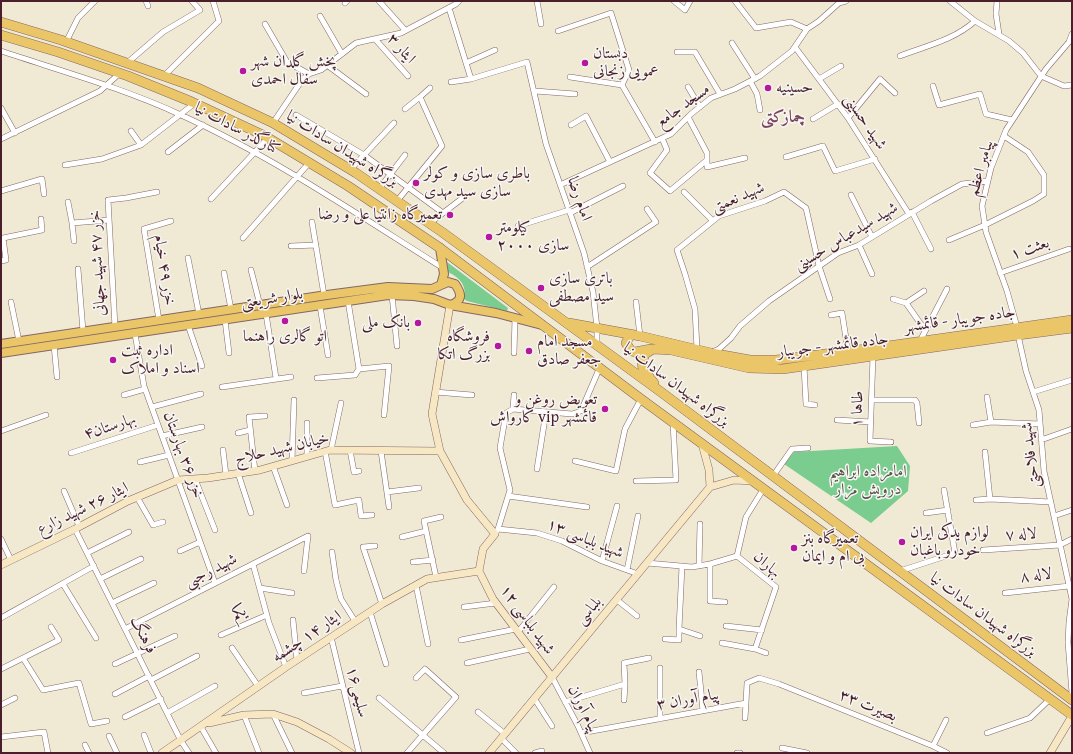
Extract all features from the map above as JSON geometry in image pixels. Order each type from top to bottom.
[{"type":"highway","name":"بزرگراه شهیدان سادات نیا","points":[[1,22],[66,42],[198,88],[273,123],[350,170],[430,223],[597,345],[1072,700]]},
{"type":"highway","name":"بزرگراه شهیدان سادات نیا","points":[[1,35],[120,73],[195,103],[268,138],[348,186],[440,248],[641,399],[1072,716]]},
{"type":"highway","name":"جاده جویبار - قائمشهر","points":[[565,322],[711,353],[750,360],[776,360],[848,352],[920,341],[1017,331],[1072,320]]},
{"type":"highway","name":"جاده قائمشهر - جویبار","points":[[635,336],[628,339],[626,343],[631,351],[635,352],[653,349],[671,350],[749,368],[783,368],[873,356],[1017,331],[1072,328]]},
{"type":"highway","points":[[653,349],[645,354],[642,362],[643,369],[661,392]]},
{"type":"main road","points":[[440,248],[444,274],[441,285]]},
{"type":"main road","points":[[441,285],[448,282],[455,284],[460,291],[460,298],[457,303],[450,305]]},
{"type":"main road","name":"بلوار شریعتی","points":[[2,344],[324,295],[388,287],[432,289],[441,285]]},
{"type":"main road","name":"بلوار شریعتی","points":[[2,353],[392,295],[434,299],[450,305],[496,313],[545,326]]},
{"type":"main road","points":[[2,344],[2,353]]},
{"type":"street","points":[[66,42],[78,18],[95,1]]},
{"type":"street","points":[[127,63],[163,32],[200,10],[192,1]]},
{"type":"street","points":[[164,76],[219,21],[213,1]]},
{"type":"street","points":[[379,1],[405,30]]},
{"type":"street","points":[[273,123],[302,80],[309,74],[321,70],[356,43],[401,33],[449,8],[459,1]]},
{"type":"street","points":[[537,1],[541,24]]},
{"type":"street","points":[[674,1],[685,10],[690,1]]},
{"type":"street","points":[[735,1],[756,28],[791,22],[807,28]]},
{"type":"street","name":"مسجد جامع","points":[[560,185],[672,134],[688,117],[712,98],[753,80],[792,51],[807,28],[818,22],[838,2],[846,1]]},
{"type":"street","points":[[950,1],[975,21],[999,34],[1023,53],[1041,76],[1064,86],[1072,85]]},
{"type":"street","points":[[997,1],[996,14],[999,34]]},
{"type":"street","points":[[449,8],[471,79],[451,82]]},
{"type":"street","points":[[558,31],[611,13],[629,70],[622,85]]},
{"type":"street","points":[[320,16],[342,54]]},
{"type":"street","points":[[900,56],[956,35],[965,30],[975,21]]},
{"type":"street","points":[[265,24],[287,62],[309,74]]},
{"type":"street","name":"پیامبر اعظم","points":[[1017,331],[986,232],[982,206],[991,168],[1012,120],[1041,76],[1069,42],[1072,34]]},
{"type":"street","name":"ایثار ۳","points":[[375,38],[408,76]]},
{"type":"street","points":[[732,43],[753,80],[760,110]]},
{"type":"street","name":"شهید حسینی","points":[[795,47],[848,118],[911,213],[931,249]]},
{"type":"street","points":[[466,64],[495,50]]},
{"type":"street","name":"کنارگذر سادات نیا","points":[[1,52],[107,85],[180,114],[203,125],[255,152],[297,177],[443,268]]},
{"type":"street","points":[[677,52],[695,52],[720,94]]},
{"type":"street","name":"امام رضا","points":[[471,79],[527,62],[535,91],[546,144],[584,253],[593,292],[597,328],[597,345]]},
{"type":"street","points":[[327,65],[366,94]]},
{"type":"street","points":[[819,79],[841,66]]},
{"type":"street","points":[[1,139],[100,91],[120,73]]},
{"type":"street","points":[[570,77],[622,85]]},
{"type":"street","points":[[848,118],[880,78],[895,93]]},
{"type":"street","points":[[622,85],[655,142]]},
{"type":"street","points":[[933,86],[939,104],[980,94],[986,114],[1012,120]]},
{"type":"street","points":[[688,87],[700,107]]},
{"type":"street","points":[[405,109],[430,88]]},
{"type":"street","points":[[535,91],[575,94]]},
{"type":"street","points":[[397,201],[442,146],[420,97]]},
{"type":"street","points":[[66,165],[102,159],[141,144],[195,103]]},
{"type":"street","points":[[813,119],[838,104]]},
{"type":"street","points":[[1,108],[15,133]]},
{"type":"street","points":[[296,115],[364,155],[443,213]]},
{"type":"street","points":[[570,125],[586,116],[610,162]]},
{"type":"street","points":[[688,117],[707,153],[707,167],[745,158]]},
{"type":"street","points":[[350,170],[394,123]]},
{"type":"street","points":[[168,152],[203,125]]},
{"type":"street","points":[[131,131],[141,144]]},
{"type":"street","points":[[949,240],[985,225],[1044,194],[1044,175],[1028,152],[1004,136]]},
{"type":"street","points":[[211,199],[268,138]]},
{"type":"street","points":[[662,138],[667,150],[650,174],[670,191],[707,160]]},
{"type":"street","points":[[786,157],[823,146],[835,171],[875,159]]},
{"type":"street","points":[[379,189],[405,155]]},
{"type":"street","points":[[243,238],[309,163]]},
{"type":"street","points":[[1,191],[42,179],[44,194]]},
{"type":"street","name":"شهید سیدعباس حسینی","points":[[711,353],[719,349],[731,338],[740,326],[769,301],[838,253],[859,245],[962,184],[988,181]]},
{"type":"street","points":[[518,226],[569,212],[624,186]]},
{"type":"street","name":"خزر ۴۷ شهید جهانی","points":[[115,327],[108,200],[157,192]]},
{"type":"street","points":[[684,192],[713,221]]},
{"type":"street","name":"شهید نعمتی","points":[[697,349],[695,309],[677,250],[719,216],[765,201],[784,192],[806,208],[819,266]]},
{"type":"street","points":[[851,195],[872,237]]},
{"type":"street","points":[[430,223],[464,197]]},
{"type":"street","points":[[68,202],[74,241]]},
{"type":"street","points":[[587,267],[656,222],[648,209]]},
{"type":"street","points":[[1,261],[6,260],[3,238],[42,230],[41,220]]},
{"type":"street","points":[[72,223],[109,220]]},
{"type":"street","name":"خزر ۴۹ خیام","points":[[159,320],[144,229],[171,221]]},
{"type":"street","points":[[312,222],[324,295]]},
{"type":"street","points":[[291,246],[316,245]]},
{"type":"street","points":[[859,245],[872,274]]},
{"type":"street","name":"بعثت ۱","points":[[1000,273],[1069,249]]},
{"type":"street","points":[[188,258],[200,314]]},
{"type":"street","points":[[819,266],[830,298]]},
{"type":"street","points":[[78,269],[83,331]]},
{"type":"street","points":[[251,270],[260,305]]},
{"type":"street","points":[[224,273],[231,309]]},
{"type":"street","points":[[920,341],[947,288]]},
{"type":"street","points":[[906,303],[924,291]]},
{"type":"street","points":[[392,295],[397,346]]},
{"type":"street","points":[[893,299],[906,303],[925,330]]},
{"type":"street","points":[[317,378],[355,375],[359,369],[348,301]]},
{"type":"street","points":[[11,302],[19,341]]},
{"type":"street","points":[[635,336],[636,302]]},
{"type":"street","points":[[450,305],[432,414],[440,451],[467,500],[497,531]]},
{"type":"street","points":[[320,306],[328,355]]},
{"type":"street","points":[[831,315],[842,313],[848,352]]},
{"type":"street","points":[[266,314],[276,378]]},
{"type":"street","points":[[514,353],[515,318]]},
{"type":"street","points":[[224,320],[228,353]]},
{"type":"street","points":[[188,325],[202,366]]},
{"type":"street","name":"شهید فلاحتی","points":[[1017,331],[1026,371],[1039,410],[1044,471],[1072,599],[1068,642],[1072,693]]},
{"type":"street","name":"خزر ۳۶ بهارستان","points":[[135,334],[145,389],[215,583]]},
{"type":"street","points":[[54,345],[57,377]]},
{"type":"street","name":"طاها ۱","points":[[873,356],[870,442],[891,442]]},
{"type":"street","points":[[359,369],[389,366],[384,415]]},
{"type":"street","points":[[804,366],[806,404],[815,405]]},
{"type":"street","points":[[479,571],[483,549],[497,531],[510,490],[500,448],[506,413],[513,409],[572,414],[581,411],[600,368]]},
{"type":"street","points":[[222,387],[291,377]]},
{"type":"street","points":[[1033,392],[1072,380]]},
{"type":"street","points":[[124,395],[145,389]]},
{"type":"street","points":[[435,392],[472,395]]},
{"type":"street","points":[[152,407],[201,394]]},
{"type":"street","points":[[513,409],[514,395]]},
{"type":"street","points":[[987,396],[991,422]]},
{"type":"street","points":[[576,461],[616,471],[625,429],[641,399]]},
{"type":"street","points":[[292,461],[294,400]]},
{"type":"street","points":[[872,400],[915,400],[917,403],[919,423]]},
{"type":"street","points":[[341,403],[328,451],[335,505],[359,500],[361,516],[372,515]]},
{"type":"street","points":[[537,469],[546,412]]},
{"type":"street","points":[[1,431],[46,415]]},
{"type":"street","points":[[255,471],[249,417],[265,416]]},
{"type":"street","points":[[837,420],[871,422]]},
{"type":"street","points":[[636,481],[676,480],[673,422]]},
{"type":"street","points":[[973,425],[991,422],[1040,424]]},
{"type":"street","points":[[307,423],[307,456]]},
{"type":"street","name":"بهارستان۴","points":[[71,453],[158,425]]},
{"type":"street","points":[[162,436],[202,427]]},
{"type":"street","points":[[238,433],[250,430]]},
{"type":"street","points":[[1041,440],[1072,430]]},
{"type":"street","points":[[702,444],[709,470],[710,487],[734,480],[754,481]]},
{"type":"street","points":[[773,476],[792,449],[808,448]]},
{"type":"street","points":[[223,450],[226,475]]},
{"type":"street","points":[[350,450],[354,472],[359,471]]},
{"type":"street","points":[[381,450],[389,507]]},
{"type":"street","name":"خیابان شهید حلاج","points":[[178,480],[255,471],[328,451],[440,451]]},
{"type":"street","points":[[985,452],[990,499]]},
{"type":"street","points":[[140,462],[169,455]]},
{"type":"street","points":[[273,466],[287,505]]},
{"type":"street","points":[[238,473],[252,513]]},
{"type":"street","points":[[195,479],[215,530]]},
{"type":"street","name":"ایثار ۲۶ شهید زارع","points":[[1,565],[138,497],[178,480]]},
{"type":"street","name":"بلباسی","points":[[489,753],[710,487]]},
{"type":"street","points":[[387,492],[419,488]]},
{"type":"street","points":[[737,556],[746,517],[764,488]]},
{"type":"street","points":[[900,571],[955,552],[944,490]]},
{"type":"street","name":"فرهنگ","points":[[64,491],[87,553],[181,741],[189,753]]},
{"type":"street","points":[[508,496],[587,507]]},
{"type":"street","points":[[138,497],[153,525],[163,522]]},
{"type":"street","points":[[976,500],[990,499],[1051,502]]},
{"type":"street","points":[[602,561],[617,506]]},
{"type":"street","points":[[926,513],[948,510]]},
{"type":"street","points":[[1054,516],[1072,510]]},
{"type":"street","points":[[628,570],[638,516]]},
{"type":"street","points":[[436,578],[424,521],[441,517]]},
{"type":"street","points":[[699,566],[700,524]]},
{"type":"street","points":[[402,536],[426,531]]},
{"type":"street","name":"شهید بلباسی ١٣","points":[[497,531],[537,533],[562,541],[602,561],[638,574]]},
{"type":"street","points":[[87,553],[129,532]]},
{"type":"street","name":"شهید رجبی","points":[[125,628],[308,536],[304,570]]},
{"type":"street","points":[[1,539],[11,560]]},
{"type":"street","points":[[1060,545],[1072,539]]},
{"type":"street","points":[[180,551],[200,542]]},
{"type":"street","name":"لاله ۷","points":[[983,550],[1060,545]]},
{"type":"street","points":[[375,546],[363,547],[382,604]]},
{"type":"street","points":[[332,552],[336,580],[341,599],[356,621]]},
{"type":"street","name":"بهاران","points":[[647,563],[692,567],[710,564],[737,556],[776,587],[756,649]]},
{"type":"street","points":[[100,579],[141,559]]},
{"type":"street","points":[[413,562],[433,560]]},
{"type":"street","points":[[253,564],[267,615],[286,667]]},
{"type":"street","points":[[710,564],[710,601],[726,602]]},
{"type":"street","points":[[1,618],[94,566]]},
{"type":"street","points":[[665,639],[679,640],[682,566]]},
{"type":"street","name":"ایثار ۱۴ چشمه","points":[[163,753],[330,637],[382,604],[427,579],[479,571]]},
{"type":"street","name":"شهید بلباسی ١٢","points":[[479,571],[496,603],[552,677]]},
{"type":"street","points":[[112,603],[154,583]]},
{"type":"street","points":[[62,584],[96,638]]},
{"type":"street","points":[[416,585],[428,644]]},
{"type":"street","name":"لاله ۸","points":[[1005,593],[1069,586]]},
{"type":"street","points":[[461,640],[517,631],[554,587]]},
{"type":"street","points":[[260,588],[292,593]]},
{"type":"street","points":[[616,600],[637,616]]},
{"type":"street","points":[[464,606],[496,603]]},
{"type":"street","points":[[370,612],[386,664]]},
{"type":"street","name":"یکم","points":[[222,635],[267,615]]},
{"type":"street","points":[[293,620],[297,660]]},
{"type":"street","points":[[726,626],[762,630]]},
{"type":"street","points":[[1,669],[59,640],[51,627]]},
{"type":"street","points":[[679,629],[700,636]]},
{"type":"street","points":[[115,664],[175,636]]},
{"type":"street","name":"سلیمی۱۶","points":[[330,637],[359,753]]},
{"type":"street","points":[[722,643],[756,649],[766,653]]},
{"type":"street","points":[[232,648],[258,686]]},
{"type":"street","points":[[467,663],[530,649]]},
{"type":"street","points":[[115,694],[197,656]]},
{"type":"street","points":[[23,658],[43,690],[79,683],[91,724],[107,721]]},
{"type":"street","points":[[624,700],[624,663],[649,658]]},
{"type":"street","points":[[660,668],[660,718]]},
{"type":"street","points":[[407,753],[456,697],[424,669],[416,678]]},
{"type":"street","points":[[699,672],[703,711]]},
{"type":"street","name":"پیام آوران","points":[[552,677],[590,753]]},
{"type":"street","name":"بصیرت ۳۳","points":[[746,703],[747,683],[759,678],[779,684],[934,746],[947,753]]},
{"type":"street","points":[[565,702],[625,684]]},
{"type":"street","points":[[167,713],[215,686]]},
{"type":"street","points":[[304,693],[342,686]]},
{"type":"street","points":[[1,705],[15,698]]},
{"type":"street","points":[[379,698],[444,753]]},
{"type":"street","points":[[534,698],[552,726]]},
{"type":"street","points":[[125,717],[161,699]]},
{"type":"street","points":[[987,733],[1030,718],[1050,699]]},
{"type":"street","points":[[745,718],[746,703]]},
{"type":"street","name":"پیام آوران ۳","points":[[581,733],[746,703]]},
{"type":"street","points":[[478,712],[503,736],[516,753]]},
{"type":"street","points":[[216,753],[203,725],[244,715],[273,714],[297,722],[351,753]]},
{"type":"street","points":[[273,714],[292,753]]},
{"type":"street","points":[[244,715],[259,753]]},
{"type":"street","points":[[1050,753],[1072,716]]},
{"type":"street","points":[[934,746],[946,720]]},
{"type":"street","points":[[1,737],[44,732],[48,753]]},
{"type":"street","points":[[144,735],[151,753]]},
{"type":"street","points":[[109,736],[116,753]]},
{"type":"street","points":[[84,744],[88,753]]},
{"type":"street","points":[[782,748],[807,753]]},
{"type":"street","points":[[535,753],[542,751]]},
{"type":"green space","points":[[447,262],[508,308],[507,311],[464,299],[465,294],[462,282],[448,272]]},
{"type":"green space","name":"امامزاده ابراهیم درویش مزار","points":[[897,446],[910,466],[908,491],[871,523],[784,464],[794,452]]},
{"type":"place","name":"دبستان عمویی زنجانی","points":[[585,63]]},
{"type":"place","name":"پخش گلدان شهر سفال احمدی","points":[[243,71]]},
{"type":"place","name":"حسینیه","points":[[768,88]]},
{"type":"place","name":"باطری سازی و کولر سازی سید مهدی","points":[[416,183]]},
{"type":"place","name":"تعمیرگاه زانتیا علی و رضا","points":[[450,215]]},
{"type":"place","name":"کیلومتر سازی ۲۰۰۰","points":[[489,237]]},
{"type":"place","name":"باتری سازی سید مصطفی","points":[[541,288]]},
{"type":"place","name":"اتو گالری راهنما","points":[[285,321]]},
{"type":"place","name":"بانک ملی","points":[[418,323]]},
{"type":"place","name":"فروشگاه بزرگ اتکا","points":[[498,346]]},
{"type":"place","name":"مسجد امام جعفر صادق","points":[[529,351]]},
{"type":"place","name":"اداره ثبت اسناد و املاک","points":[[113,360]]},
{"type":"place","name":"تعویض روغن و کارواش vip قائمشهر","points":[[605,409]]},
{"type":"place","name":"لوازم یدکی ایران خودرو باغبان","points":[[902,542]]},
{"type":"place","name":"تعمیرگاه بنز بی ام و ایمان","points":[[794,548]]},
{"type":"district","name":"چمازکتی","points":[[783,118]]}]
